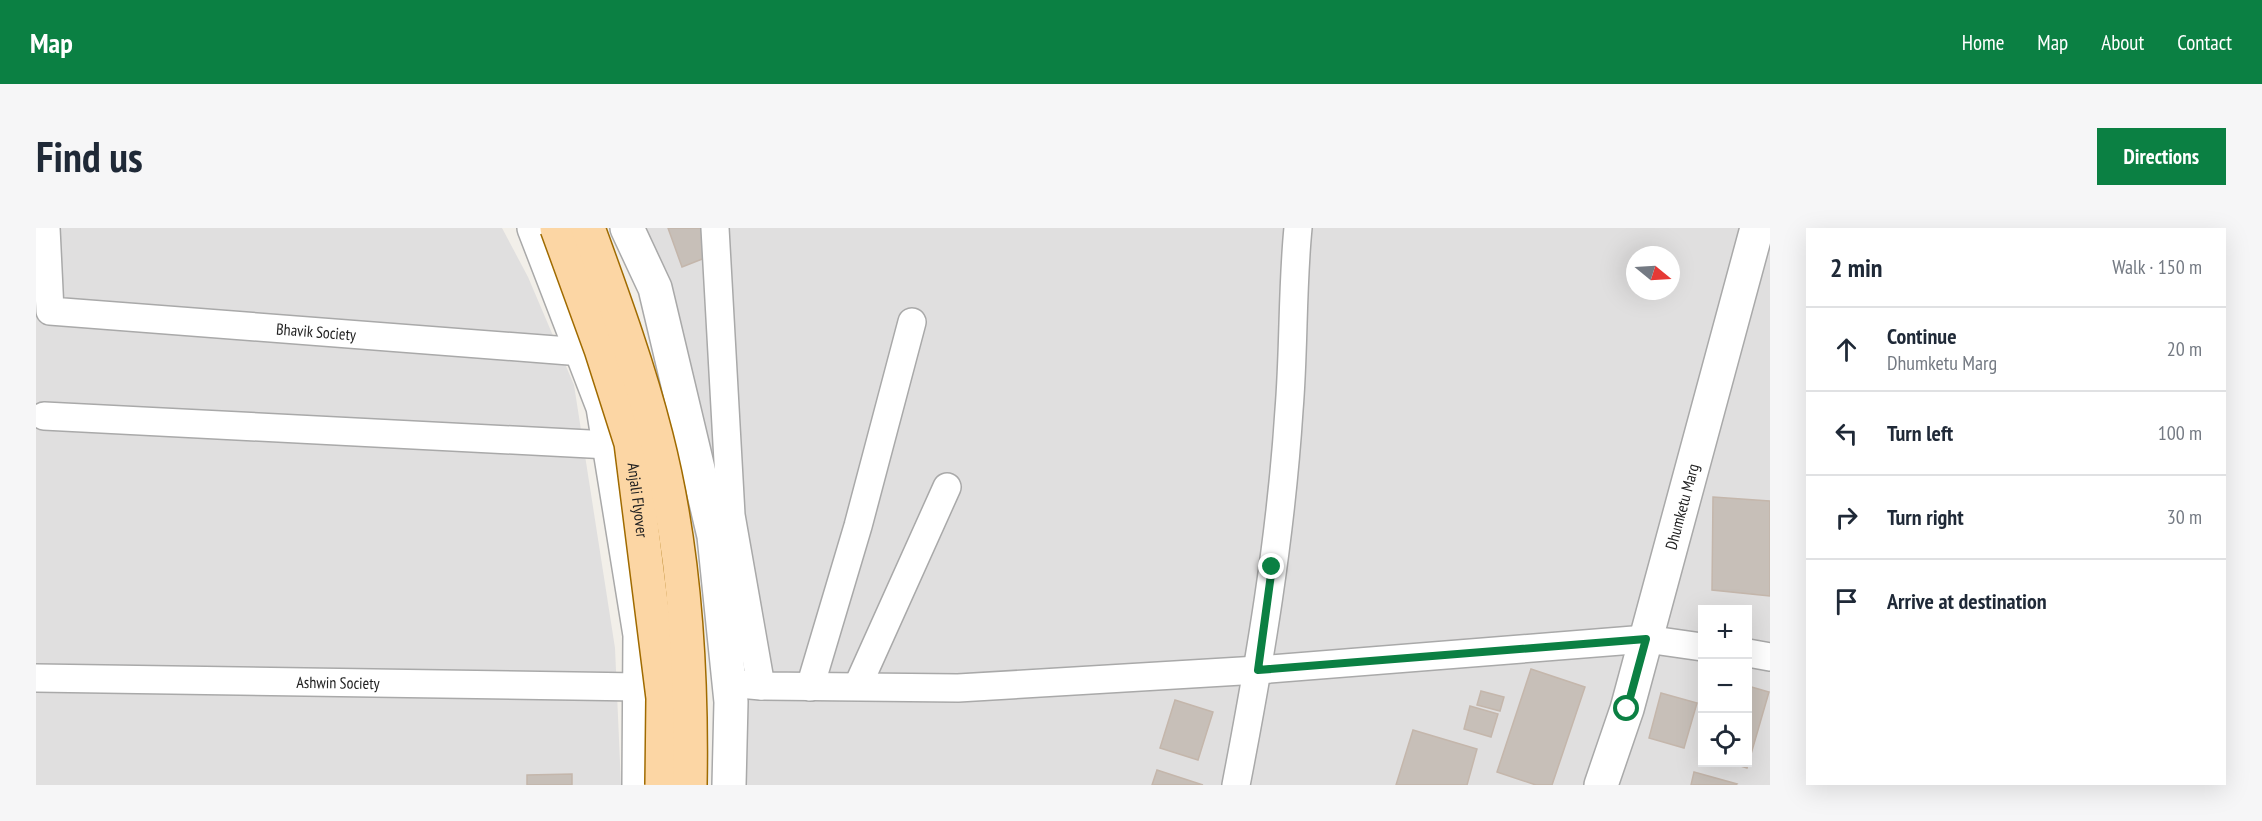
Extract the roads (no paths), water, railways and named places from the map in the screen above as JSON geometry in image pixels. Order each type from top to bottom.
[{"type":"main road","name":"Anjali Flyover","points":[[557,228],[601,349],[631,443],[663,698],[662,785]]},
{"type":"main road","name":"Anjali Flyover","points":[[588,228],[629,339],[657,438],[670,505],[688,645],[691,700],[690,785]]},
{"type":"street","name":"Bhavik Society","points":[[46,228],[50,311],[582,352]]},
{"type":"street","points":[[534,228],[603,407],[639,636],[639,785]]},
{"type":"street","points":[[627,228],[655,288],[714,536],[731,702],[729,785]]},
{"type":"street","points":[[715,228],[731,515],[762,686]]},
{"type":"street","points":[[1236,785],[1258,670],[1289,411],[1298,228]]},
{"type":"street","name":"Dhumketu Marg","points":[[1601,785],[1627,709],[1757,228]]},
{"type":"street","points":[[810,687],[858,526],[912,321]]},
{"type":"street","points":[[44,416],[609,445]]},
{"type":"street","points":[[858,685],[947,487]]},
{"type":"street","points":[[639,687],[728,682],[762,686],[858,685],[958,688],[1258,670],[1646,639],[1698,646]]},
{"type":"street","points":[[1752,654],[1770,657]]},
{"type":"street","name":"Ashwin Society","points":[[36,678],[639,687]]}]
